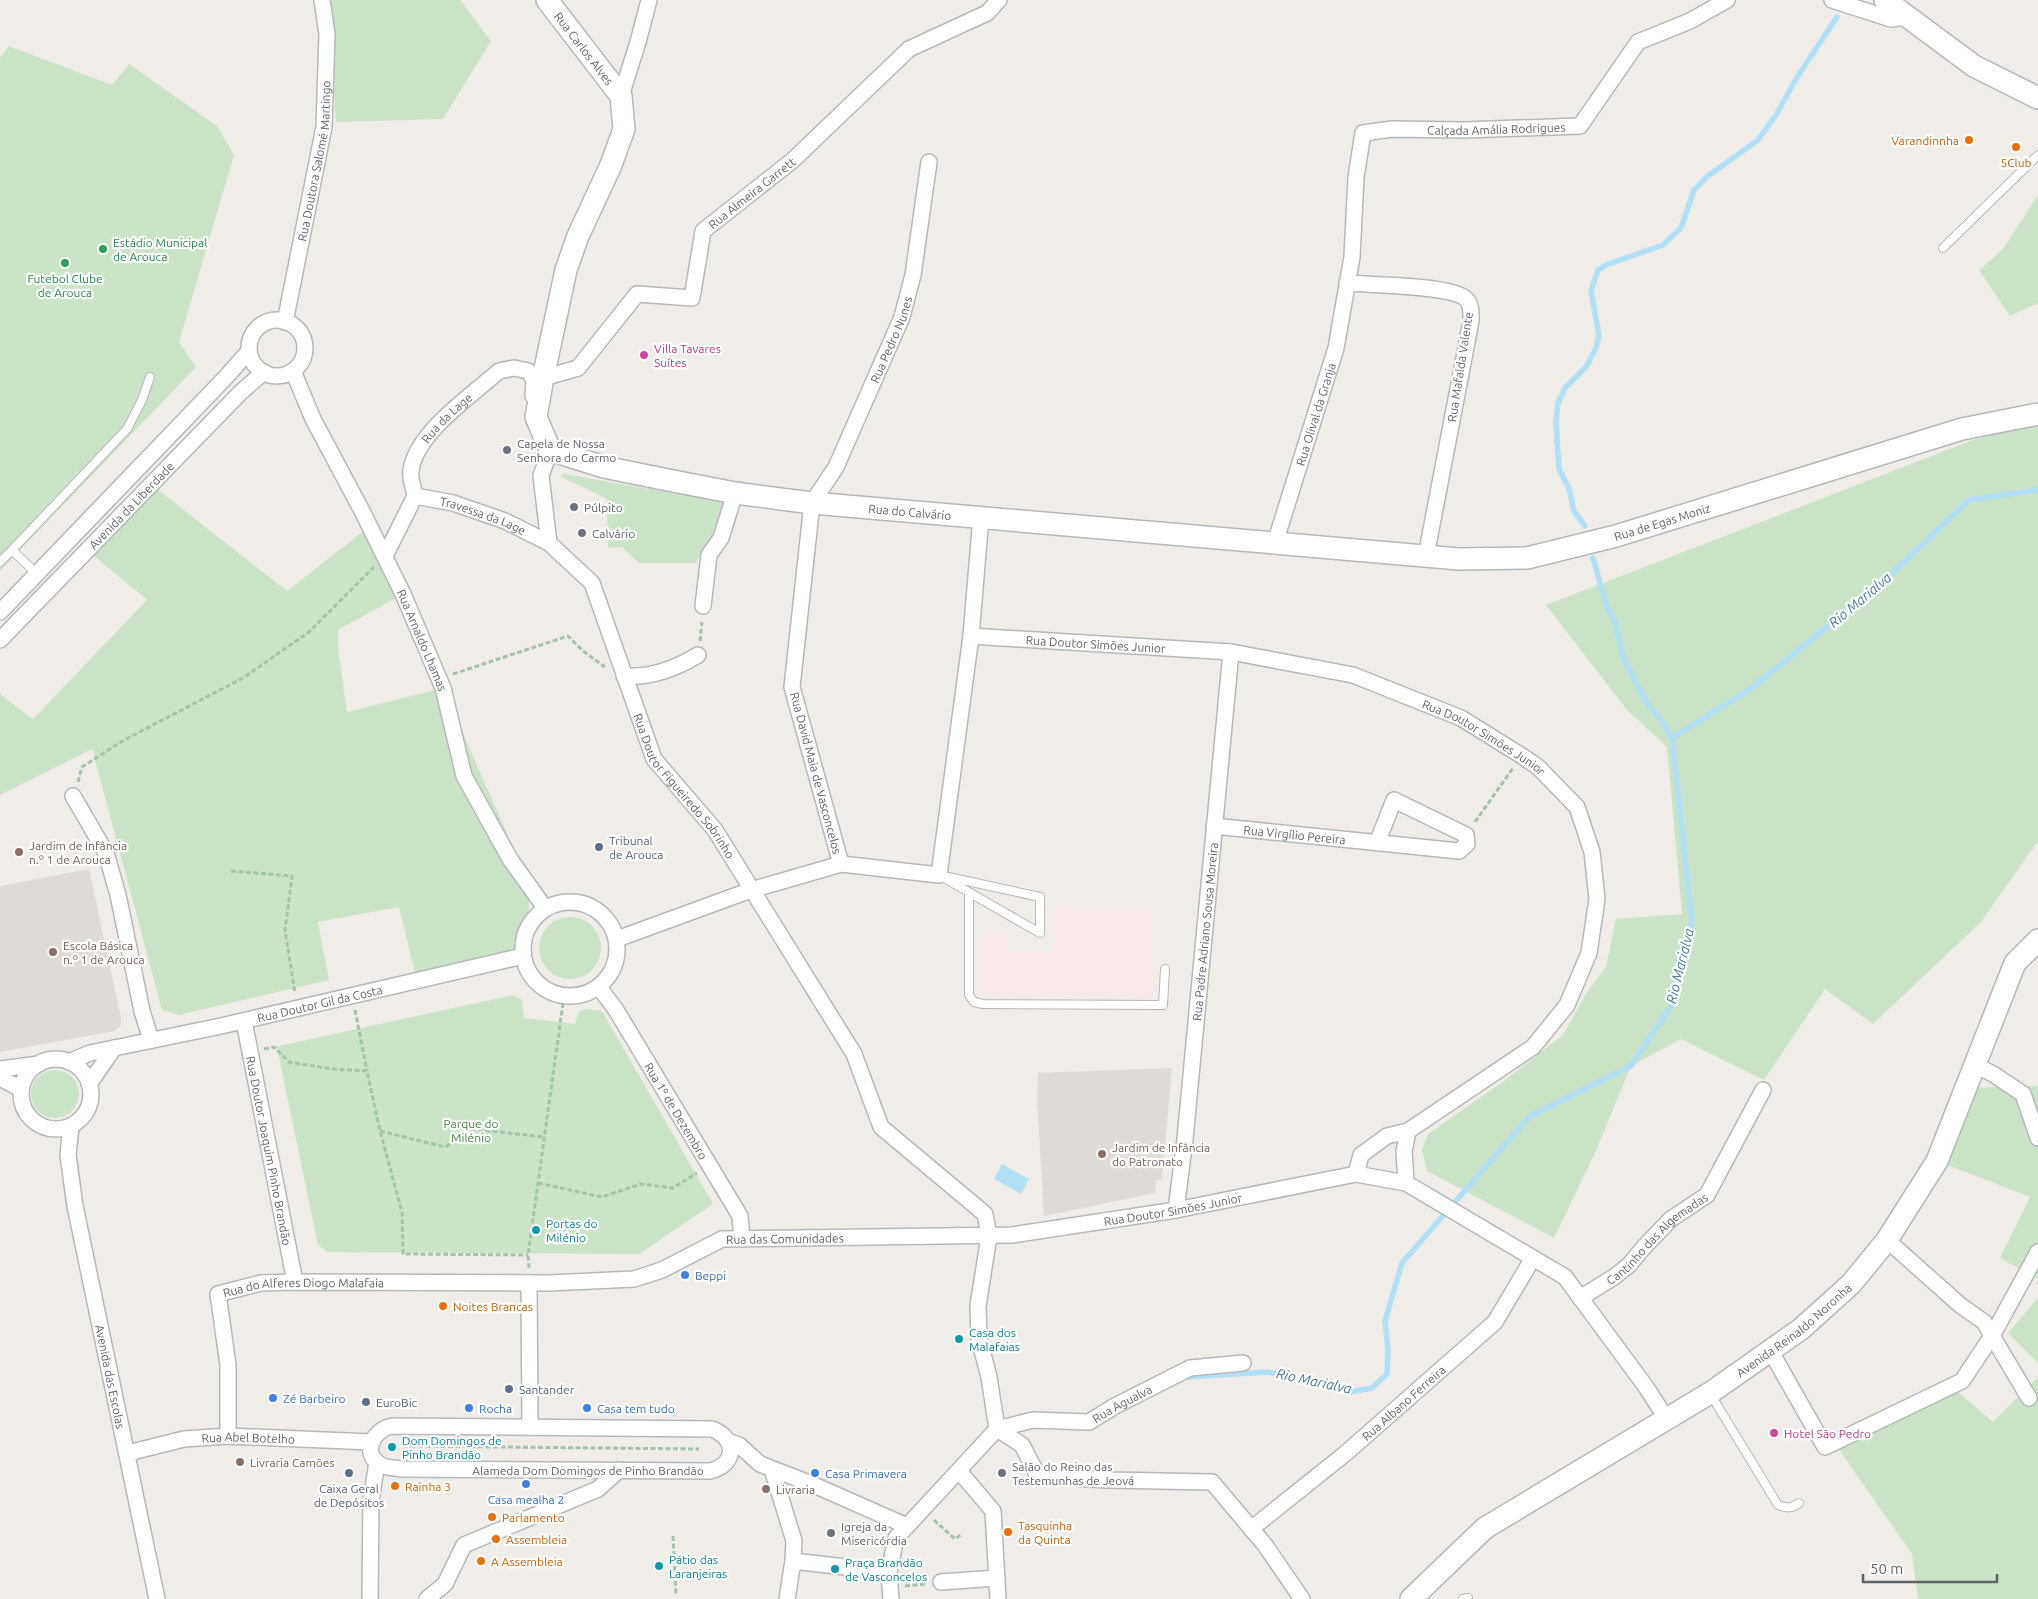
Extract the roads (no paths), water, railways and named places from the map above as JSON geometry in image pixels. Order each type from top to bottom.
[{"type":"street","name":"Rua Doutora Salomé Martingo","points":[[285,322],[324,126],[327,34],[322,0]]},
{"type":"street","name":"Rua Carlos Alves","points":[[547,0],[621,96]]},
{"type":"street","points":[[549,543],[541,476],[550,450],[536,418],[542,378],[566,270],[578,236],[612,165],[624,130],[621,96],[649,0]]},
{"type":"street","name":"Rua Almeira Garrett","points":[[542,378],[578,368],[637,294],[692,298],[703,231],[793,160],[909,49],[987,13],[999,0]]},
{"type":"street","name":"Calçada Amália Rodrigues","points":[[1347,283],[1352,257],[1356,177],[1362,133],[1392,129],[1464,130],[1580,126],[1638,42],[1690,21],[1727,0]]},
{"type":"street","points":[[1832,0],[1891,19],[1905,17]]},
{"type":"street","points":[[1885,0],[1905,17],[1974,66],[2038,98]]},
{"type":"street","name":"Rua Pedro Nunes","points":[[812,503],[836,467],[902,317],[913,275],[929,162]]},
{"type":"street","name":"Rua Olival da Granja","points":[[1275,543],[1336,348],[1347,283]]},
{"type":"street","name":"Rua Mafalda Valente","points":[[1347,283],[1443,290],[1458,294],[1466,299],[1470,306],[1471,320],[1426,556]]},
{"type":"street","points":[[270,321],[285,322],[298,330],[305,345],[304,355],[300,364],[293,371],[279,376],[264,372],[253,362],[249,351],[251,338],[259,327],[270,321]]},
{"type":"street","name":"Avenida da Liberdade","points":[[0,612],[249,351]]},
{"type":"street","name":"Rua da Lage","points":[[416,496],[410,472],[416,451],[429,433],[499,371],[514,368],[528,371],[534,380],[532,421],[539,423]]},
{"type":"street","name":"Rua Arnaldo Lhamas","points":[[293,371],[313,419],[404,594],[439,679],[464,776],[510,859],[545,908]]},
{"type":"street","name":"Avenida da Liberdade","points":[[0,640],[241,392],[264,372]]},
{"type":"street","name":"Rua de Egas Moniz","points":[[1275,543],[1459,559],[1527,558],[1616,536],[1962,428],[2038,414]]},
{"type":"street","name":"Rua do Calvário","points":[[550,450],[604,467],[735,493],[812,503],[1275,543]]},
{"type":"street","points":[[703,606],[709,555],[721,538],[735,493]]},
{"type":"street","points":[[385,556],[416,496]]},
{"type":"street","name":"Travessa da Lage","points":[[416,496],[453,503],[505,521],[549,543]]},
{"type":"street","name":"Rua David Maia de Vasconcelos","points":[[812,503],[792,687],[841,864]]},
{"type":"street","points":[[617,939],[751,890],[841,864],[939,876],[971,636],[981,517]]},
{"type":"street","name":"Rua Doutor Figueiredo Sobrinho","points":[[549,543],[592,584],[654,759],[715,830],[854,1054],[881,1127],[985,1214],[990,1236],[978,1306],[979,1339],[989,1377],[997,1429]]},
{"type":"street","name":"Rua Doutor Simões Junior","points":[[971,636],[1231,652],[1353,675],[1461,718],[1522,756],[1548,776],[1577,807],[1588,834],[1592,852],[1597,899],[1589,953],[1567,1005],[1533,1047],[1408,1131],[1387,1136],[1361,1155],[1356,1174]]},
{"type":"street","name":"Rua Padre Adriano Sousa Moreira","points":[[1176,1210],[1185,1139],[1231,652]]},
{"type":"street","points":[[623,671],[639,677],[678,667],[698,655]]},
{"type":"street","points":[[73,796],[106,853],[118,895],[142,1011],[151,1040]]},
{"type":"street","name":"Rua Virgílio Pereira","points":[[1214,826],[1459,851],[1467,844],[1466,835],[1394,800],[1377,842]]},
{"type":"street","points":[[559,902],[575,902],[589,905],[602,914],[612,925],[617,939],[618,952],[615,965],[609,977],[599,987],[577,996],[564,996],[549,992],[537,983],[528,971],[523,956],[523,942],[527,929],[534,917],[545,908],[559,902]]},
{"type":"street","name":"Avenida Reinaldo Noronha","points":[[1414,1598],[1485,1528],[1710,1393],[1800,1329],[1851,1284],[1887,1240],[1937,1161],[2015,963],[2038,940]]},
{"type":"street","name":"Rua Doutor Gil da Costa","points":[[69,1062],[90,1053],[244,1021],[523,956]]},
{"type":"street","name":"Rua 1º de Dezembro","points":[[599,987],[616,1010],[740,1216],[742,1239]]},
{"type":"street","name":"Rua Doutor Joaquim Pinho Brandão","points":[[244,1021],[295,1282]]},
{"type":"street","points":[[89,1084],[114,1048]]},
{"type":"street","points":[[48,1060],[69,1062],[85,1075],[89,1084],[90,1104],[79,1120],[71,1126],[61,1129],[50,1129],[36,1122],[24,1111],[21,1089],[24,1079],[30,1070],[39,1064],[48,1060]]},
{"type":"street","points":[[0,1069],[39,1064]]},
{"type":"street","points":[[1975,1065],[1993,1074],[2023,1094],[2038,1138]]},
{"type":"street","points":[[0,1078],[21,1089]]},
{"type":"street","name":"Cantinho das Algemadas","points":[[1580,1298],[1630,1265],[1670,1219],[1707,1195],[1763,1090]]},
{"type":"street","name":"Avenida das Escolas","points":[[71,1126],[68,1155],[75,1206],[157,1599]]},
{"type":"street","name":"Avenida das Escolas","points":[[50,1129],[68,1155]]},
{"type":"street","points":[[1406,1183],[1404,1151],[1408,1131]]},
{"type":"street","name":"Rua Doutor Simões Junior","points":[[990,1236],[1012,1236],[1176,1210],[1356,1174],[1406,1183],[1565,1277],[1646,1387],[1666,1418]]},
{"type":"street","name":"Rua das Comunidades","points":[[530,1283],[634,1279],[662,1270],[722,1239],[990,1236]]},
{"type":"street","points":[[1887,1240],[1960,1305],[1984,1322],[2029,1398]]},
{"type":"street","points":[[1770,1350],[1825,1447],[1962,1381],[1992,1336],[2038,1252]]},
{"type":"street","name":"Rua Albano Ferreira","points":[[1251,1529],[1346,1453],[1495,1322],[1533,1258]]},
{"type":"street","name":"Rua do Alferes Diogo Malafaia","points":[[228,1436],[228,1365],[218,1294],[261,1284],[295,1282],[530,1283]]},
{"type":"street","points":[[530,1283],[530,1427]]},
{"type":"street","name":"Rua Agualva","points":[[997,1429],[1033,1420],[1089,1422],[1115,1406],[1190,1368],[1243,1363]]},
{"type":"street","points":[[370,1599],[371,1501],[377,1462],[372,1454],[371,1442],[383,1428],[403,1426],[712,1429],[722,1433],[729,1442],[739,1445],[760,1464],[907,1526]]},
{"type":"street","points":[[891,1594],[889,1572],[896,1538],[997,1429],[1022,1445],[1038,1476],[1107,1480],[1212,1482],[1265,1545],[1302,1599]]},
{"type":"street","name":"Rua Abel Botelho","points":[[128,1453],[184,1439],[228,1436],[371,1442]]},
{"type":"street","name":"Alameda Dom Domingos de Pinho Brandão","points":[[377,1462],[382,1466],[403,1469],[700,1471],[718,1469],[727,1462],[731,1453],[729,1442]]},
{"type":"street","points":[[772,1469],[794,1541],[787,1599]]},
{"type":"street","points":[[427,1599],[445,1584],[464,1545],[598,1489],[620,1470]]},
{"type":"street","points":[[959,1471],[993,1511],[998,1599]]},
{"type":"street","points":[[793,1561],[889,1572]]},
{"type":"street","points":[[941,1582],[997,1578]]},
{"type":"lane","points":[[1943,248],[2038,155]]},
{"type":"lane","points":[[0,562],[127,429],[142,400],[150,377]]},
{"type":"lane","points":[[12,550],[37,574]]},
{"type":"lane","points":[[939,876],[1040,897],[1040,933],[969,893],[939,876]]},
{"type":"lane","points":[[969,893],[969,995],[974,1002],[983,1004],[1163,1005],[1165,969]]},
{"type":"lane","points":[[1710,1393],[1778,1504],[1786,1508],[1793,1507],[1799,1503]]},
{"type":"water","points":[[1002,1164],[1029,1179],[1021,1194],[994,1179]]},
{"type":"waterway","points":[[1585,526],[1574,511],[1569,488],[1559,469],[1556,422],[1558,403],[1565,388],[1586,367],[1596,348],[1599,336],[1591,291],[1598,270],[1606,265],[1663,245],[1681,228],[1694,190],[1708,176],[1758,140],[1776,115],[1796,79],[1837,17]]},
{"type":"waterway","name":"Rio Marialva","points":[[1188,1377],[1268,1372],[1350,1392],[1372,1388],[1387,1374],[1388,1350],[1385,1321],[1402,1263],[1529,1117],[1631,1066],[1674,1002],[1678,962],[1692,922],[1672,738],[1749,690],[1883,582],[1969,500],[2038,490]]},
{"type":"waterway","points":[[1593,558],[1607,608],[1615,621],[1623,657],[1647,704],[1663,722],[1672,738]]},
{"type":"place","name":"Varandinnha","points":[[1969,140]]},
{"type":"place","name":"5Club","points":[[2016,147]]},
{"type":"place","name":"Estádio Municipal de Arouca","points":[[103,249]]},
{"type":"place","name":"Futebol Clube de Arouca","points":[[65,263]]},
{"type":"place","name":"Villa Tavares Suítes","points":[[644,355]]},
{"type":"place","name":"Capela de Nossa Senhora do Carmo","points":[[507,450]]},
{"type":"place","name":"Púlpito","points":[[574,507]]},
{"type":"place","name":"Calvário","points":[[582,533]]},
{"type":"place","name":"Tribunal de Arouca","points":[[599,847]]},
{"type":"place","name":"Jardim de Infância n.º 1 de Arouca","points":[[19,852]]},
{"type":"place","name":"Escola Básica n.º 1 de Arouca","points":[[53,952]]},
{"type":"place","name":"Jardim de Infância do Patronato","points":[[1102,1154]]},
{"type":"place","name":"Portas do Milénio","points":[[536,1230]]},
{"type":"place","name":"Beppi","points":[[685,1275]]},
{"type":"place","name":"Noites Brancas","points":[[443,1306]]},
{"type":"place","name":"Casa dos Malafaias","points":[[959,1339]]},
{"type":"place","name":"Santander","points":[[509,1389]]},
{"type":"place","name":"Zé Barbeiro","points":[[273,1398]]},
{"type":"place","name":"EuroBic","points":[[366,1402]]},
{"type":"place","name":"Rocha","points":[[469,1408]]},
{"type":"place","name":"Casa tem tudo","points":[[587,1408]]},
{"type":"place","name":"Hotel São Pedro","points":[[1774,1433]]},
{"type":"place","name":"Dom Domingos de Pinho Brandão","points":[[392,1447]]},
{"type":"place","name":"Livraria Camões","points":[[240,1462]]},
{"type":"place","name":"Caixa Geral de Depósitos","points":[[349,1473]]},
{"type":"place","name":"Casa Primavera","points":[[815,1473]]},
{"type":"place","name":"Salão do Reino das Testemunhas de Jeová","points":[[1002,1473]]},
{"type":"place","name":"Casa mealha 2","points":[[526,1484]]},
{"type":"place","name":"Rainha 3","points":[[395,1486]]},
{"type":"place","name":"Livraria","points":[[766,1489]]},
{"type":"place","name":"Parlamento","points":[[492,1517]]},
{"type":"place","name":"Tasquinha da Quinta","points":[[1008,1532]]},
{"type":"place","name":"Igreja da Misericórdia","points":[[831,1533]]},
{"type":"place","name":"Assembleia","points":[[496,1539]]},
{"type":"place","name":"A Assembleia","points":[[481,1561]]},
{"type":"place","name":"Pátio das Laranjeiras","points":[[659,1566]]},
{"type":"place","name":"Praça Brandão de Vasconcelos","points":[[835,1569]]},
{"type":"park label","name":"Parque do Milénio","points":[[471,1130]]}]
